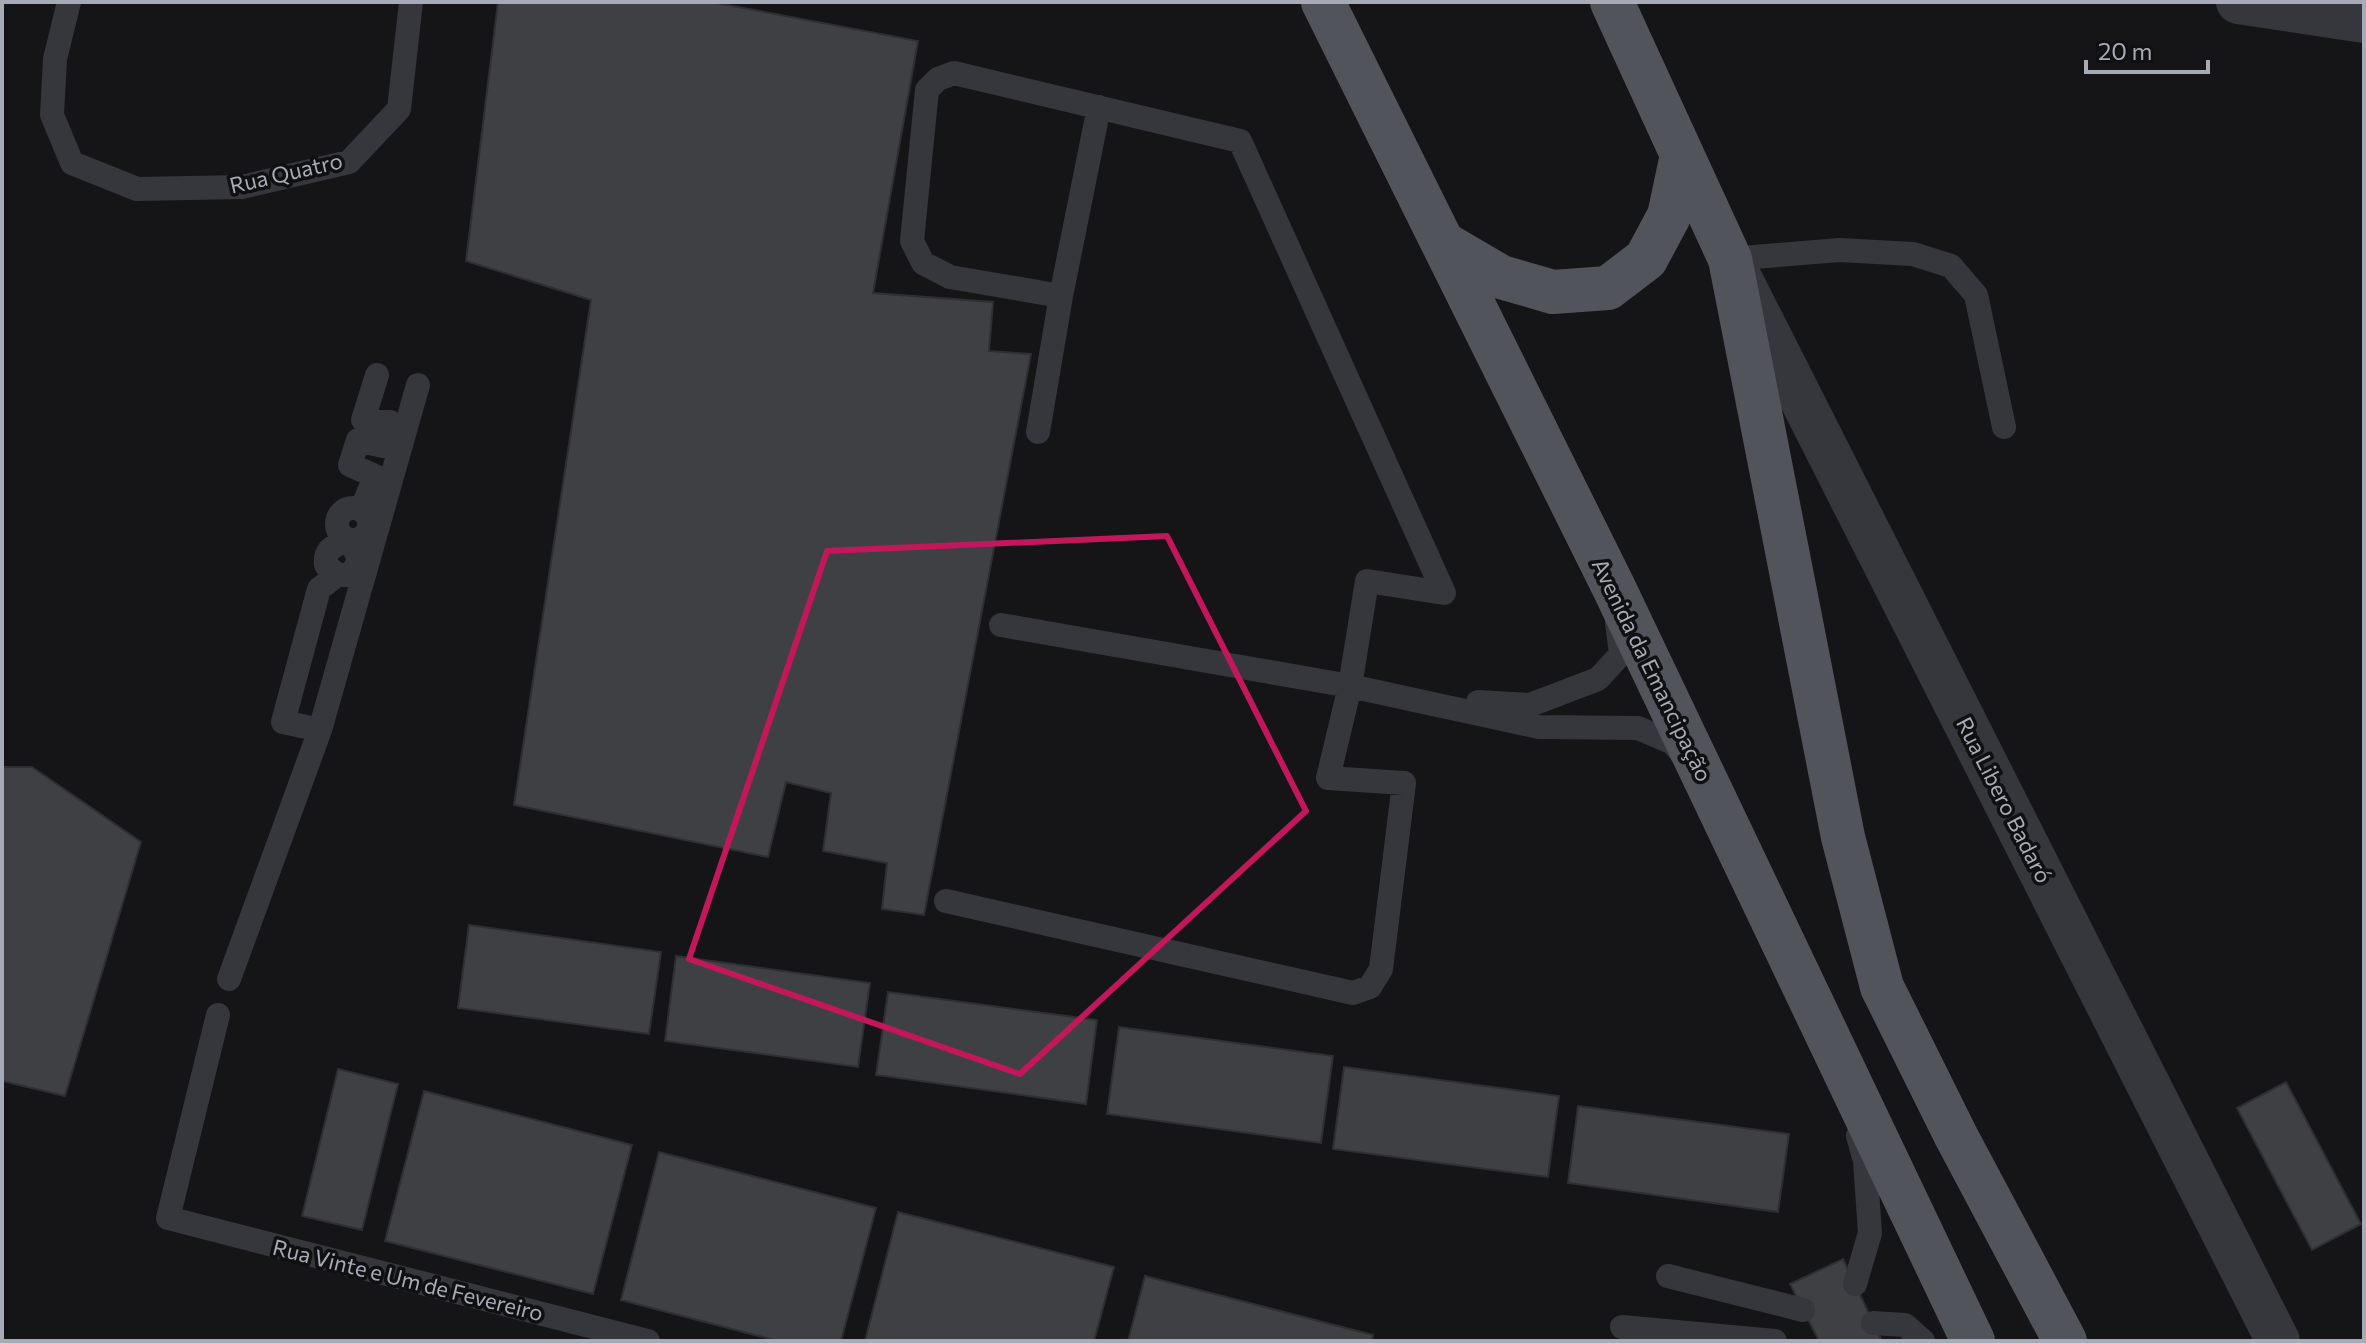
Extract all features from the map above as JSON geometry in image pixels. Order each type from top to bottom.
[{"type":"main road","name":"Avenida da Emancipação","points":[[1323,2],[1614,588],[1973,1341]]},
{"type":"main road","points":[[1612,2],[1730,259],[1843,837],[1882,987],[1956,1136],[2065,1341]]},
{"type":"main road","points":[[1443,243],[1501,277],[1553,292],[1608,288],[1646,259],[1669,216],[1682,155]]},
{"type":"street","points":[[2238,2],[2289,6],[2364,21]]},
{"type":"street","name":"Rua Libero Badaró","points":[[1730,259],[2278,1341]]},
{"type":"lane","name":"Rua Quatro","points":[[69,2],[55,59],[52,115],[72,163],[137,189],[242,187],[349,162],[399,109],[411,2]]},
{"type":"lane","points":[[946,901],[1353,993],[1370,987],[1381,969],[1404,783],[1328,778],[1350,686],[1367,581],[1444,593],[1240,141],[954,73],[938,79],[927,90],[912,241],[923,263],[950,277],[1061,296]]},
{"type":"lane","points":[[1038,432],[1061,296],[1099,107]]},
{"type":"lane","points":[[1730,259],[1839,250],[1913,254],[1951,266],[1976,295],[2004,427]]},
{"type":"lane","points":[[320,730],[283,722],[319,589],[337,575],[348,575],[357,567],[358,556],[348,539],[359,539],[367,533],[370,522],[362,509],[375,476],[350,465],[358,440],[383,446],[390,422],[363,420],[377,375]]},
{"type":"lane","points":[[229,979],[320,730],[418,385]]},
{"type":"lane","points":[[1398,696],[1530,705],[1598,679],[1621,654],[1614,588]]},
{"type":"lane","points":[[1001,625],[1350,686],[1539,727],[1638,728],[1673,743],[1709,788]]},
{"type":"lane","name":"Rua Vinte e Um de Fevereiro","points":[[218,1015],[168,1218],[648,1341]]},
{"type":"lane","points":[[1830,1042],[1865,1161],[1870,1233],[1855,1284]]},
{"type":"lane","points":[[1668,1276],[1803,1310]]},
{"type":"lane","points":[[1740,1293],[1765,1340]]},
{"type":"lane","points":[[1873,1323],[1905,1325],[1923,1341]]},
{"type":"lane","points":[[1622,1327],[1765,1340]]},
{"type":"highlighted area","points":[[1167,536],[1306,811],[1020,1074],[689,959],[827,551]]},
{"type":"building","points":[[498,2],[712,2],[918,41],[873,293],[993,302],[989,351],[1031,354],[924,915],[882,909],[887,863],[823,851],[831,793],[786,782],[768,857],[514,805],[591,300],[466,261]]},
{"type":"building","points":[[2,767],[32,767],[141,842],[65,1096],[2,1081]]},
{"type":"building","points":[[469,925],[661,952],[649,1034],[458,1008]]},
{"type":"building","points":[[676,956],[870,983],[858,1067],[665,1041]]},
{"type":"building","points":[[888,992],[1097,1020],[1086,1104],[876,1075]]},
{"type":"building","points":[[1119,1027],[1333,1056],[1321,1143],[1107,1114]]},
{"type":"building","points":[[1344,1067],[1559,1096],[1548,1177],[1333,1149]]},
{"type":"building","points":[[338,1069],[398,1084],[362,1230],[302,1216]]},
{"type":"building","points":[[2286,1082],[2361,1224],[2312,1250],[2237,1108]]},
{"type":"building","points":[[424,1091],[632,1145],[593,1294],[385,1241]]},
{"type":"building","points":[[1578,1106],[1789,1134],[1778,1212],[1568,1183]]},
{"type":"building","points":[[659,1152],[876,1208],[841,1341],[778,1341],[621,1300]]},
{"type":"building","points":[[898,1212],[1114,1267],[1094,1341],[865,1341]]},
{"type":"building","points":[[1843,1259],[1881,1339],[1878,1341],[1819,1341],[1790,1284]]},
{"type":"building","points":[[1145,1276],[1373,1335],[1372,1341],[1128,1341]]}]
